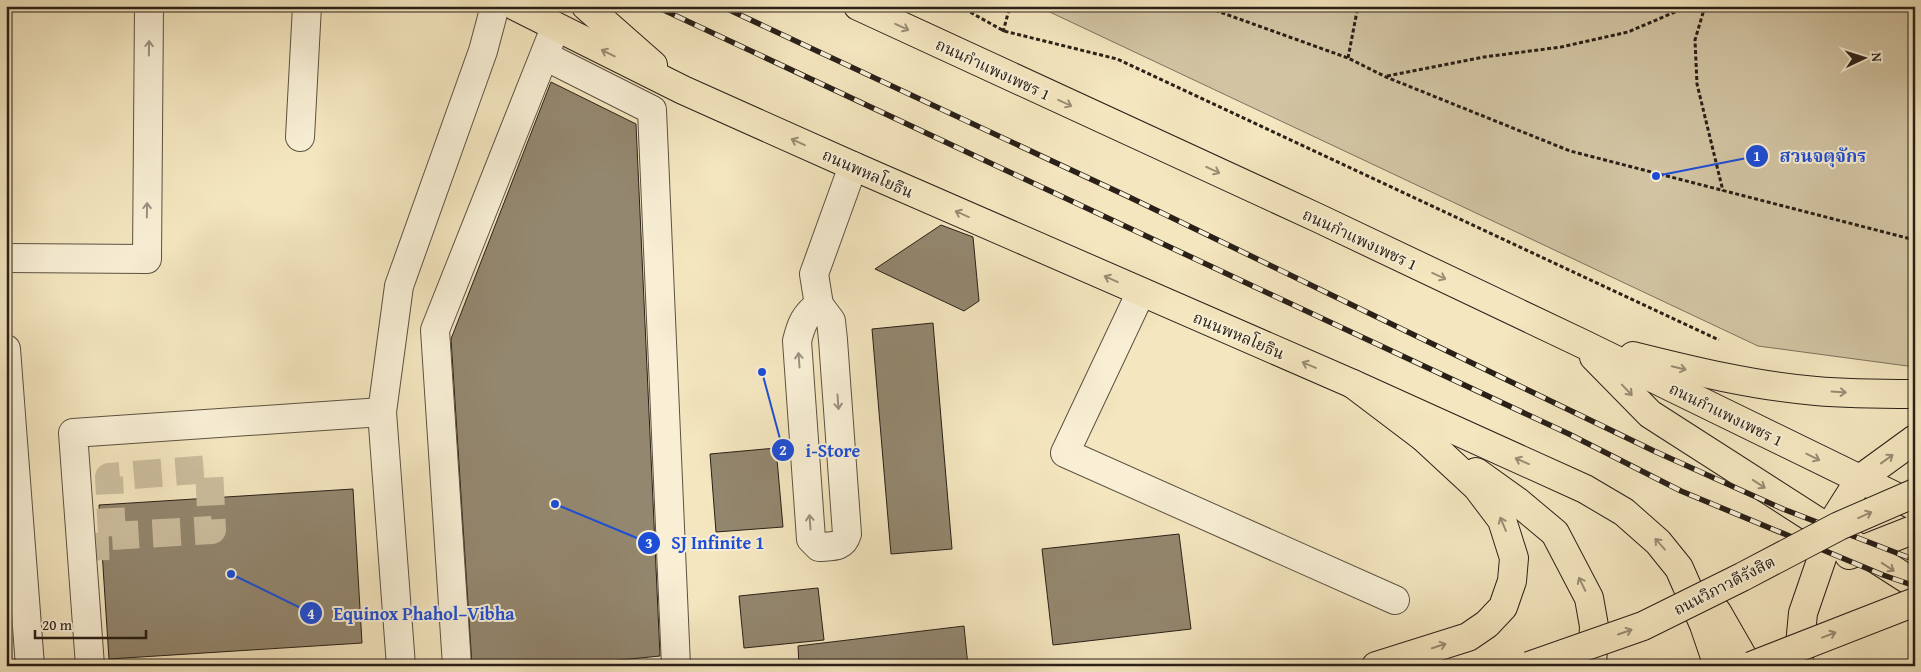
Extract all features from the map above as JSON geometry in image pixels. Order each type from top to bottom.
[{"type":"main road","name":"ถนนพหลโยธิน","points":[[515,6],[683,90],[852,166],[1353,384],[1585,490],[1624,512],[1658,542],[1679,568],[1704,625],[1718,666]]},
{"type":"main road","name":"ถนนพหลโยธิน","points":[[586,6],[683,90]]},
{"type":"main road","name":"ถนนกำแพงเพชร 1","points":[[858,6],[1318,218],[1581,343],[1915,506]]},
{"type":"main road","points":[[1581,343],[1698,372],[1804,389],[1868,394],[1915,394]]},
{"type":"main road","points":[[1581,343],[1650,414],[1915,584]]},
{"type":"main road","points":[[1353,384],[1423,437],[1518,502],[1555,533],[1589,598],[1594,626],[1592,666]]},
{"type":"main road","points":[[1376,666],[1468,636],[1488,624],[1503,607],[1512,581],[1514,558],[1502,520],[1477,487],[1423,437]]},
{"type":"main road","points":[[1798,666],[1803,613],[1836,517],[1860,479],[1915,439]]},
{"type":"main road","name":"ถนนวิภาวดีรังสิต","points":[[1529,666],[1643,626],[1742,578],[1840,526],[1915,493]]},
{"type":"main road","points":[[1820,567],[1915,529]]},
{"type":"main road","points":[[1679,568],[1717,612],[1749,666],[1915,602]]},
{"type":"street","points":[[6,258],[147,259],[149,6]]},
{"type":"street","points":[[300,138],[307,6]]},
{"type":"street","points":[[401,666],[382,412],[400,286],[483,51],[495,6]]},
{"type":"street","points":[[457,666],[435,330],[555,27]]},
{"type":"street","points":[[545,56],[652,110],[676,666]]},
{"type":"street","points":[[819,305],[809,311],[801,325],[797,341],[811,539],[819,547],[840,546],[845,541],[847,534],[831,321],[819,305],[814,274],[852,166]]},
{"type":"street","points":[[1141,292],[1065,453],[1395,600]]},
{"type":"street","points":[[6,349],[30,666]]},
{"type":"street","points":[[90,666],[73,433],[382,412]]},
{"type":"path","points":[[959,6],[1004,31],[1117,59],[1720,340]]},
{"type":"path","points":[[1203,6],[1348,58],[1386,77],[1570,151],[1915,240]]},
{"type":"path","points":[[1348,58],[1358,6]]},
{"type":"path","points":[[1386,77],[1484,57],[1561,48],[1628,32],[1689,6]]},
{"type":"path","points":[[1705,6],[1695,40],[1697,84],[1723,191]]},
{"type":"shaded area","points":[[1037,6],[1915,6],[1915,367],[1758,346]]},
{"type":"building","points":[[551,82],[636,124],[660,656],[560,666],[472,666],[451,339]]},
{"type":"building","points":[[941,225],[973,237],[979,301],[964,311],[875,269]]},
{"type":"building","points":[[933,323],[952,549],[891,554],[872,329]]},
{"type":"building","points":[[776,448],[783,527],[716,532],[710,454]]},
{"type":"building","points":[[353,489],[362,643],[109,659],[99,505]]},
{"type":"building","points":[[1179,534],[1191,629],[1053,645],[1042,549]]},
{"type":"building","points":[[818,588],[824,640],[744,648],[739,596]]},
{"type":"building","points":[[964,626],[968,666],[799,666],[798,646]]},
{"type":"tunnel","points":[[81,547],[113,546],[112,536],[109,477],[209,469],[212,530],[112,536]]},
{"type":"railway","points":[[655,6],[1569,434],[1681,491],[1883,575],[1915,586]]},
{"type":"railway","points":[[721,6],[1129,197],[1654,451],[1783,509],[1915,560]]},
{"type":"place","name":"สวนจตุจักร","points":[[1656,176]]},
{"type":"place","name":"i-Store","points":[[762,372]]},
{"type":"place","name":"SJ Infinite 1","points":[[555,504]]},
{"type":"place","name":"Equinox Phahol–Vibha","points":[[231,574]]}]
